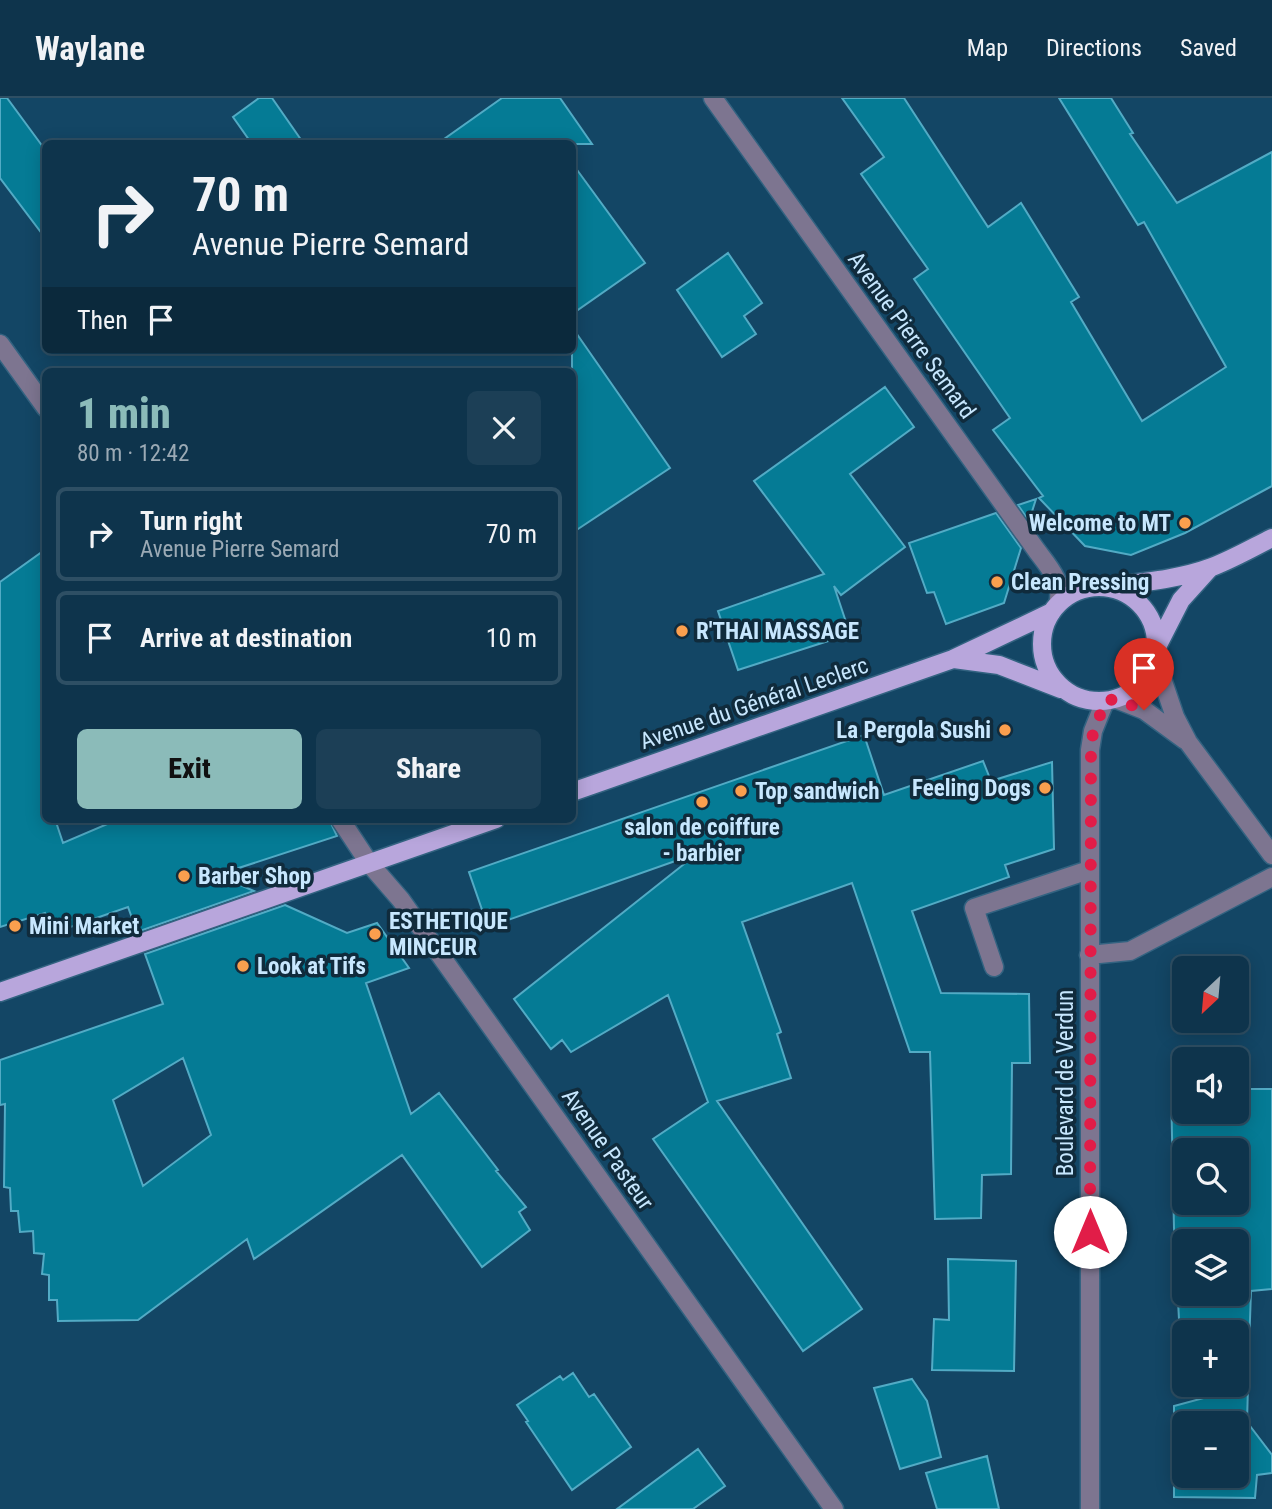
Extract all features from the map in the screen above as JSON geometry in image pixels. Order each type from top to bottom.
[{"type":"main road","points":[[1213,566],[1181,600],[1145,680],[1127,695],[1093,701],[1070,694],[1053,678],[1044,660],[1042,640],[1047,621],[1055,608],[1074,592],[1174,577],[1213,566],[1272,538]]},
{"type":"main road","points":[[1102,587],[1123,592],[1141,604],[1153,624],[1156,652]]},
{"type":"main road","name":"Avenue du Général Leclerc","points":[[576,791],[953,659],[1055,608]]},
{"type":"main road","name":"Avenue du Général Leclerc","points":[[953,659],[999,664],[1070,694]]},
{"type":"main road","points":[[0,992],[484,823]]},
{"type":"street","name":"Avenue Pierre Semard","points":[[713,98],[1055,577],[1059,588],[1055,608]]},
{"type":"street","points":[[0,344],[42,402]]},
{"type":"street","points":[[1156,652],[1175,717],[1188,742],[1272,855]]},
{"type":"street","points":[[1110,700],[1144,710],[1188,742]]},
{"type":"street","name":"Boulevard de Verdun","points":[[1090,1509],[1090,750],[1093,731],[1110,700]]},
{"type":"street","name":"Avenue Pasteur","points":[[343,823],[369,863],[401,900],[832,1507]]},
{"type":"street","points":[[994,967],[974,908],[1089,870]]},
{"type":"street","points":[[1089,955],[1130,951],[1272,877]]},
{"type":"building","points":[[0,98],[7,98],[42,146],[42,234],[0,178]]},
{"type":"building","points":[[259,98],[272,98],[301,140],[249,140],[233,117]]},
{"type":"building","points":[[502,98],[560,98],[592,144],[576,144],[576,140],[443,140]]},
{"type":"building","points":[[842,98],[904,98],[988,227],[1021,203],[1079,297],[1071,302],[1142,421],[1226,367],[1144,222],[1138,225],[1059,98],[1111,98],[1133,133],[1130,134],[1177,203],[1272,152],[1272,486],[1185,533],[1131,555],[1085,546],[1039,498],[1043,496],[993,430],[1010,418],[914,279],[928,269],[861,174],[884,157]]},
{"type":"building","points":[[576,168],[645,263],[576,311]]},
{"type":"building","points":[[728,253],[762,303],[744,316],[756,334],[722,357],[677,290]]},
{"type":"building","points":[[576,333],[670,468],[576,530],[576,368],[572,368],[572,354],[576,354]]},
{"type":"building","points":[[885,387],[914,427],[850,474],[905,547],[841,595],[834,586],[850,634],[738,670],[718,611],[824,574],[754,481]]},
{"type":"building","points":[[1036,499],[1029,521],[1018,505]]},
{"type":"building","points":[[996,513],[1021,548],[1004,603],[946,624],[934,592],[927,593],[909,543]]},
{"type":"building","points":[[42,552],[42,823],[56,823],[63,843],[110,823],[331,823],[337,836],[217,875],[254,891],[137,932],[128,907],[53,933],[45,913],[0,927],[0,582]]},
{"type":"building","points":[[864,735],[884,795],[983,761],[991,781],[1052,762],[1054,849],[1005,865],[1009,877],[912,911],[941,993],[1029,994],[1030,1063],[1012,1063],[1011,1174],[982,1175],[981,1218],[935,1219],[930,1052],[910,1052],[852,883],[742,922],[781,1032],[777,1034],[791,1078],[717,1101],[862,1309],[803,1351],[653,1139],[708,1102],[668,995],[571,1052],[562,1040],[551,1049],[514,999],[698,853],[488,927],[469,872]]},
{"type":"building","points":[[285,905],[347,933],[377,923],[409,968],[366,983],[411,1114],[439,1093],[526,1207],[519,1212],[530,1230],[482,1267],[402,1155],[254,1259],[247,1239],[138,1320],[58,1321],[57,1300],[49,1300],[49,1275],[42,1274],[44,1254],[34,1253],[33,1231],[20,1232],[18,1211],[11,1211],[10,1188],[4,1187],[5,1104],[0,1105],[0,1060],[163,1004],[145,954]],"holes":[[[183,1058],[211,1135],[143,1186],[113,1100]]]},
{"type":"building","points":[[1171,1089],[1172,1124],[1249,1124],[1249,1089],[1272,1089],[1272,1289],[1251,1291],[1249,1347],[1249,1320],[1179,1320],[1178,1306],[1249,1306],[1249,1229],[1174,1229],[1174,1215],[1249,1215],[1249,1138],[1172,1138]]},
{"type":"building","points":[[948,1259],[1016,1261],[1014,1371],[932,1370],[934,1319],[949,1320]]},
{"type":"building","points":[[573,1373],[589,1397],[594,1394],[631,1447],[572,1490],[517,1405],[560,1376],[563,1380]]},
{"type":"building","points":[[912,1379],[927,1401],[941,1457],[900,1469],[874,1388]]},
{"type":"building","points":[[1207,1397],[1248,1397],[1247,1411],[1174,1411],[1174,1406]]},
{"type":"building","points":[[1249,1425],[1272,1455],[1272,1473],[1257,1475],[1255,1498],[1174,1497],[1174,1488],[1249,1488]]},
{"type":"building","points":[[698,1449],[725,1486],[693,1509],[617,1509]]},
{"type":"building","points":[[987,1456],[999,1509],[937,1509],[926,1473]]},
{"type":"place","name":"Welcome to MT","points":[[1185,523]]},
{"type":"place","name":"Clean Pressing","points":[[997,582]]},
{"type":"place","name":"R'THAI MASSAGE","points":[[682,631]]},
{"type":"place","name":"La Pergola Sushi","points":[[1005,730]]},
{"type":"place","name":"Feeling Dogs","points":[[1045,788]]},
{"type":"place","name":"Top sandwich","points":[[741,791]]},
{"type":"place","name":"salon de coiffure - barbier","points":[[702,802]]},
{"type":"place","name":"Barber Shop","points":[[184,876]]},
{"type":"place","name":"Mini Market","points":[[15,926]]},
{"type":"place","name":"ESTHETIQUE MINCEUR","points":[[375,934]]},
{"type":"place","name":"Look at Tifs","points":[[243,966]]},
{"type":"route","points":[[1090,1232],[1091,740],[1105,701],[1116,699],[1144,710]]}]
